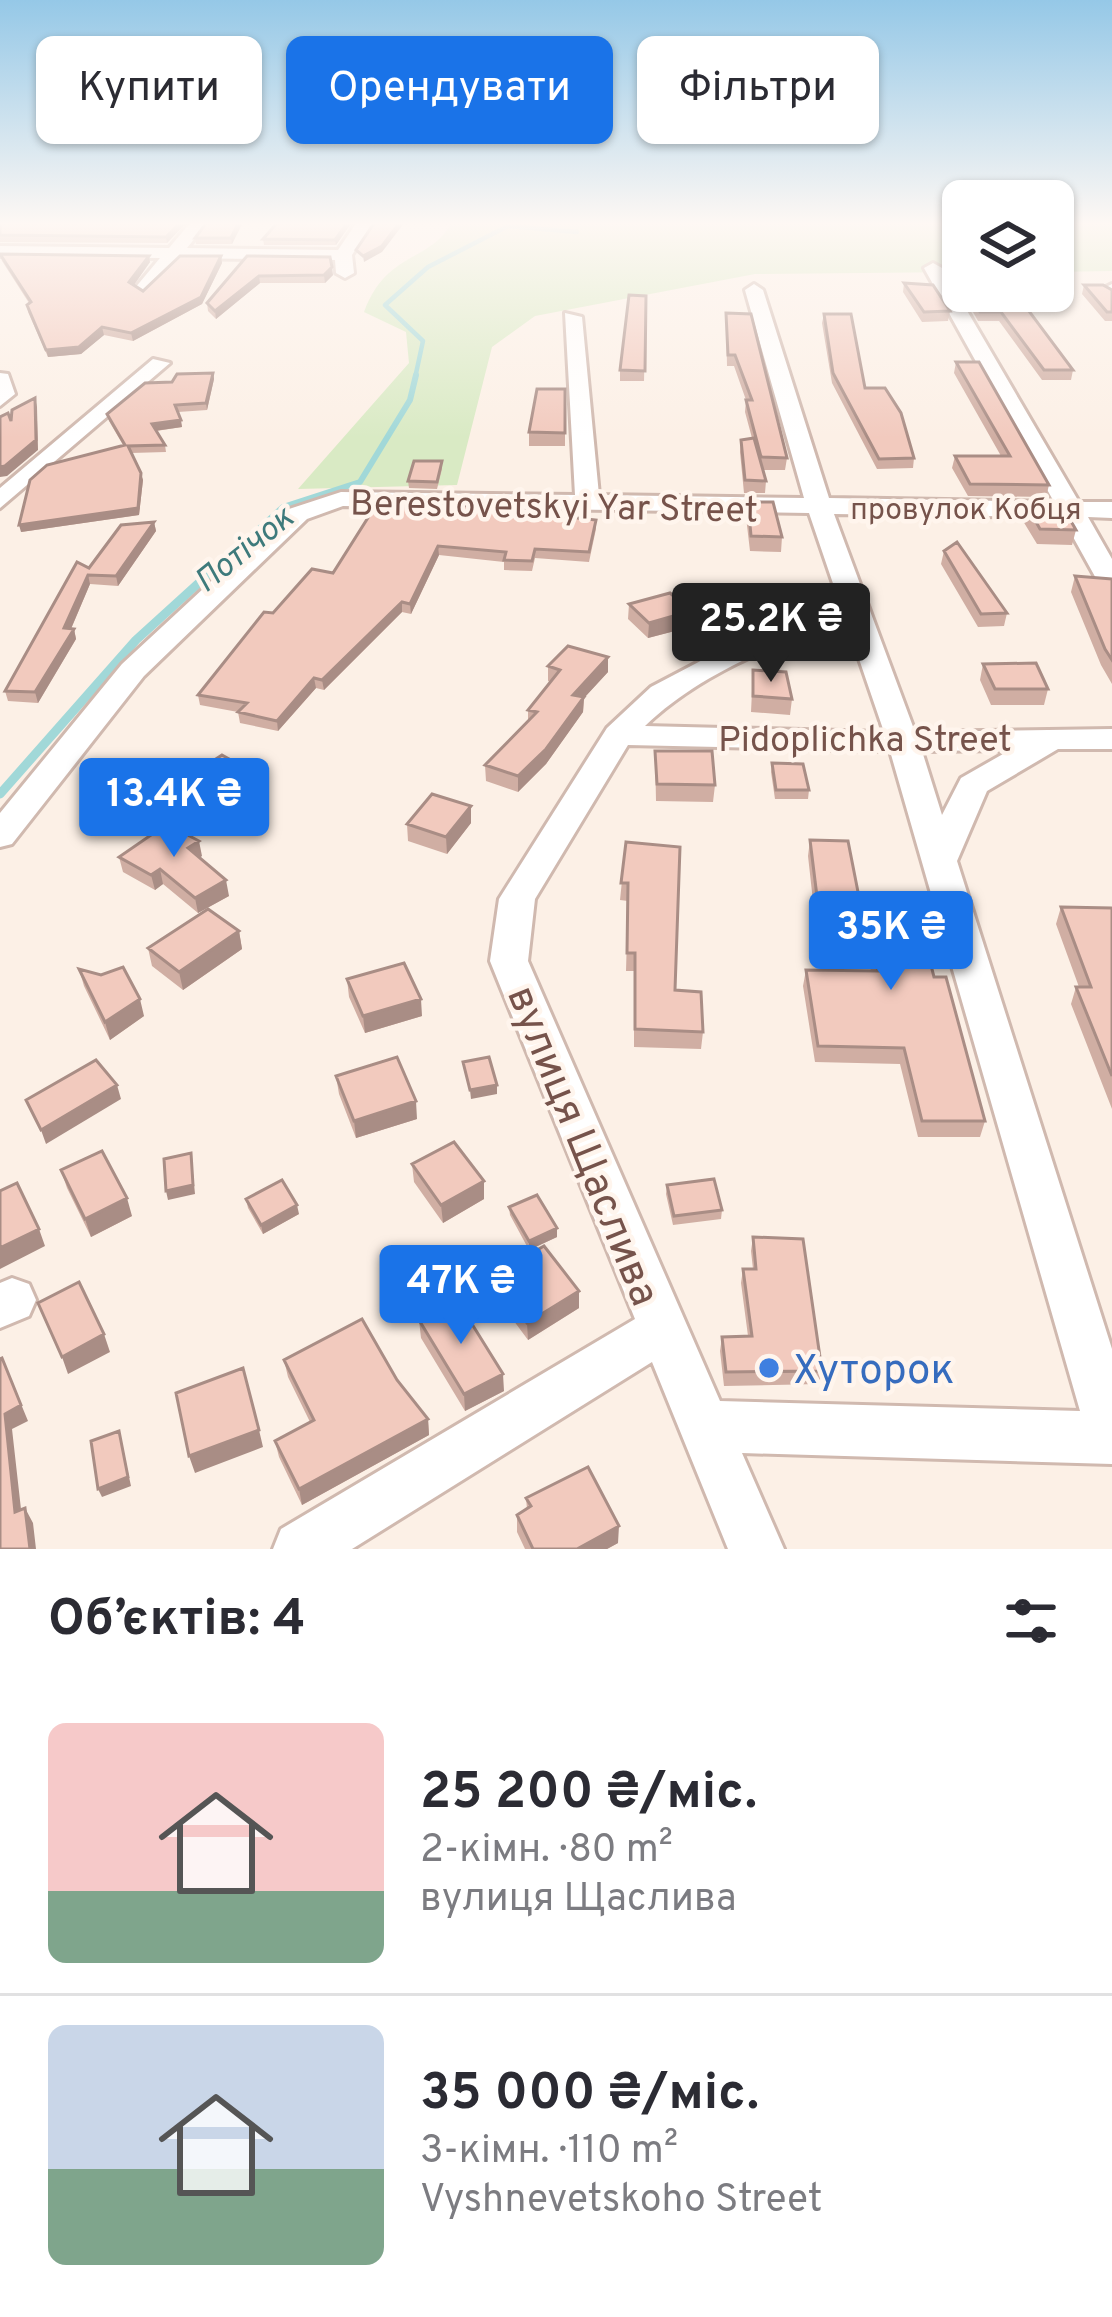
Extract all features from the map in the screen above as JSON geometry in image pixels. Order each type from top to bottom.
[{"type":"street","points":[[703,1426],[1112,1434],[903,742],[820,509],[755,294]]},
{"type":"street","points":[[948,294],[1112,582]]},
{"type":"street","points":[[572,317],[588,506]]},
{"type":"street","points":[[0,501],[160,363]]},
{"type":"street","points":[[0,379],[0,399]]},
{"type":"street","name":"Berestovetskyi Yar Street","points":[[0,836],[133,670],[298,514],[341,499],[820,509]]},
{"type":"street","name":"провулок Кобця","points":[[820,509],[1112,510]]},
{"type":"street","name":"вулиця Щаслива","points":[[756,1549],[509,961],[517,899],[618,735],[662,693],[760,640],[855,604]]},
{"type":"street","name":"Pidoplichka Street","points":[[618,735],[903,742],[1112,739]]},
{"type":"street","points":[[938,863],[973,785],[1054,739]]},
{"type":"street","points":[[301,1549],[661,1330]]},
{"type":"green space","points":[[372,294],[649,294],[535,316],[492,347],[457,485],[298,489],[409,363],[406,332],[364,312]]},
{"type":"building","points":[[26,294],[202,294],[131,333],[102,327],[79,347],[46,350],[27,305],[31,302]]},
{"type":"building","points":[[214,294],[236,294],[215,311],[207,303]]},
{"type":"building","points":[[912,294],[939,294],[942,311],[924,312]]},
{"type":"building","points":[[1092,294],[1112,294],[1112,312]]},
{"type":"building","points":[[629,295],[646,296],[645,371],[620,370]]},
{"type":"building","points":[[1001,312],[1030,312],[1073,370],[1044,370]]},
{"type":"building","points":[[726,313],[751,314],[787,458],[761,457],[746,400],[752,400],[735,355],[728,355]]},
{"type":"building","points":[[824,314],[851,314],[865,388],[885,388],[901,413],[914,458],[879,459],[833,373]]},
{"type":"building","points":[[956,362],[979,362],[1049,485],[970,484],[955,456],[1010,456]]},
{"type":"building","points":[[213,373],[206,403],[175,405],[181,420],[152,424],[165,445],[128,446],[141,473],[138,508],[19,525],[30,480],[47,465],[125,445],[107,414],[145,383],[172,382],[177,374]]},
{"type":"building","points":[[537,389],[565,389],[565,433],[529,432]]},
{"type":"building","points":[[35,398],[36,440],[0,467],[0,417],[8,413],[11,421],[12,410]]},
{"type":"building","points":[[754,438],[766,481],[745,480],[741,440]]},
{"type":"building","points":[[414,461],[442,461],[437,482],[408,481]]},
{"type":"building","points":[[402,502],[596,520],[589,552],[535,549],[532,561],[504,560],[506,552],[438,546],[410,604],[402,602],[322,680],[314,678],[277,721],[238,712],[247,703],[198,695],[264,612],[273,613],[312,569],[333,573],[376,505],[400,509]]},
{"type":"building","points":[[748,502],[773,502],[782,537],[751,536]]},
{"type":"building","points":[[1027,506],[1063,507],[1076,530],[1040,529]]},
{"type":"building","points":[[154,522],[116,576],[88,575],[64,628],[74,629],[35,692],[5,691],[77,562],[89,568],[121,525]]},
{"type":"building","points":[[957,542],[1007,613],[981,614],[944,551]]},
{"type":"building","points":[[1075,576],[1112,579],[1112,660],[1105,649]]},
{"type":"building","points":[[670,593],[691,611],[649,623],[629,604]]},
{"type":"building","points":[[568,646],[608,657],[573,695],[584,697],[546,749],[518,776],[485,765],[537,712],[528,710],[560,670],[548,666]]},
{"type":"building","points":[[1036,663],[1048,689],[995,689],[983,664]]},
{"type":"building","points":[[753,670],[786,672],[792,699],[753,696]]},
{"type":"building","points":[[655,751],[712,751],[715,785],[657,784]]},
{"type":"building","points":[[222,755],[254,773],[218,797],[185,779]]},
{"type":"building","points":[[772,763],[803,764],[809,790],[776,790]]},
{"type":"building","points":[[432,794],[471,806],[446,837],[407,824]]},
{"type":"building","points":[[167,824],[199,841],[188,848],[226,880],[195,898],[160,869],[151,875],[119,857]]},
{"type":"building","points":[[810,840],[848,841],[859,897],[913,896],[934,977],[946,977],[985,1121],[922,1121],[904,1048],[818,1046],[806,970],[878,971],[867,923],[820,921]]},
{"type":"building","points":[[626,842],[680,847],[675,990],[701,992],[703,1032],[635,1029],[635,953],[627,953],[628,883],[621,883]]},
{"type":"building","points":[[1061,907],[1112,908],[1112,1076],[1076,987],[1091,987]]},
{"type":"building","points":[[208,909],[239,931],[179,972],[148,948]]},
{"type":"building","points":[[404,963],[421,999],[363,1016],[347,979]]},
{"type":"building","points":[[123,967],[140,999],[105,1022],[79,969],[101,975]]},
{"type":"building","points":[[397,1057],[416,1101],[354,1121],[336,1076]]},
{"type":"building","points":[[489,1057],[497,1085],[470,1090],[463,1062]]},
{"type":"building","points":[[96,1060],[117,1085],[41,1130],[26,1100]]},
{"type":"building","points":[[454,1142],[484,1181],[441,1205],[412,1164]]},
{"type":"building","points":[[102,1151],[127,1198],[85,1219],[61,1170]]},
{"type":"building","points":[[191,1153],[193,1185],[166,1191],[164,1159]]},
{"type":"building","points":[[714,1179],[722,1210],[674,1216],[667,1185]]},
{"type":"building","points":[[282,1180],[297,1205],[261,1225],[246,1199]]},
{"type":"building","points":[[17,1183],[39,1229],[0,1248],[0,1191]]},
{"type":"building","points":[[537,1195],[557,1228],[529,1241],[509,1207]]},
{"type":"building","points":[[753,1237],[803,1239],[822,1371],[726,1372],[722,1337],[752,1336],[743,1269],[756,1269]]},
{"type":"building","points":[[544,1246],[579,1291],[527,1323],[493,1276]]},
{"type":"building","points":[[79,1282],[104,1334],[62,1357],[38,1303]]},
{"type":"building","points":[[457,1300],[503,1374],[464,1394],[419,1320]]},
{"type":"building","points":[[362,1319],[397,1380],[428,1419],[299,1489],[275,1441],[314,1420],[284,1360]]},
{"type":"building","points":[[2,1358],[21,1405],[5,1414],[15,1512],[25,1508],[30,1549],[0,1549]]},
{"type":"building","points":[[243,1368],[259,1430],[189,1456],[176,1393]]},
{"type":"building","points":[[119,1431],[128,1477],[98,1489],[91,1441]]},
{"type":"building","points":[[588,1467],[619,1526],[577,1549],[533,1549],[517,1515],[531,1506],[526,1498]]},
{"type":"waterway","name":"Потічок","points":[[397,294],[385,305],[423,341],[415,378]]},
{"type":"waterway","name":"Потічок","points":[[209,574],[283,507],[360,482],[410,400],[416,375]]},
{"type":"waterway","name":"Потічок","points":[[0,794],[136,640],[212,571]]},
{"type":"place","name":"Хуторок","points":[[769,1368]]}]
